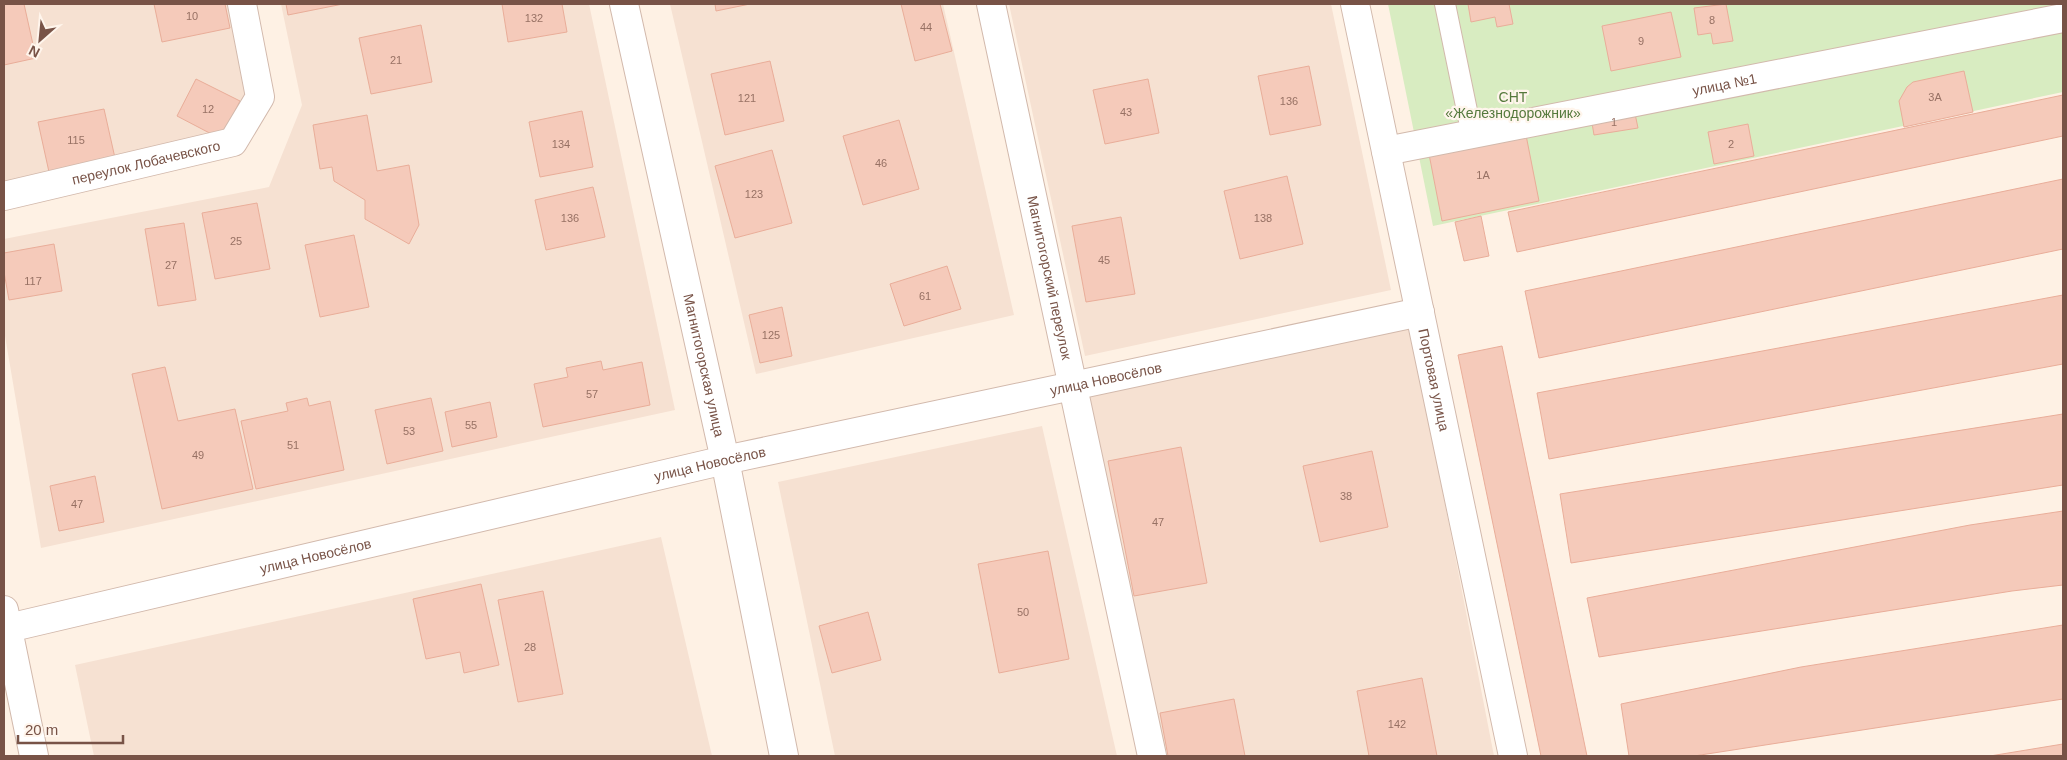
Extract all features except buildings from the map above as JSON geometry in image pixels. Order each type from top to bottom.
[{"type":"street","name":"переулок Лобачевского","points":[[4,196],[233,142],[260,97],[242,4]]},
{"type":"street","name":"Магнитогорская улица","points":[[624,4],[725,460],[784,756]]},
{"type":"street","name":"Магнитогорский переулок","points":[[991,4],[1074,384],[1152,756]]},
{"type":"street","name":"Портовая улица","points":[[1355,4],[1513,756]]},
{"type":"street","name":"улица №1","points":[[1386,152],[2063,18]]},
{"type":"street","name":"улица Новосёлов","points":[[5,622],[725,460],[1074,384],[1420,312]]},
{"type":"street","points":[[5,622],[34,756]]},
{"type":"lane","points":[[1445,4],[1472,135]]},
{"type":"shaded area","points":[[4,4],[236,4],[254,94],[227,139],[4,190]]},
{"type":"shaded area","points":[[281,4],[589,4],[675,410],[41,548],[4,330],[4,239],[269,187],[302,105]]},
{"type":"shaded area","points":[[670,4],[943,4],[1014,315],[756,374]]},
{"type":"shaded area","points":[[1009,4],[1331,4],[1391,290],[1085,356]]},
{"type":"shaded area","points":[[1410,324],[1494,756],[1164,756],[1088,394]]},
{"type":"shaded area","points":[[1042,426],[1117,756],[835,756],[778,482]]},
{"type":"shaded area","points":[[661,537],[712,756],[94,756],[75,665]]},
{"type":"green space","name":"СНТ «Железнодорожник»","points":[[1388,4],[2063,4],[2063,92],[1433,226]]}]
